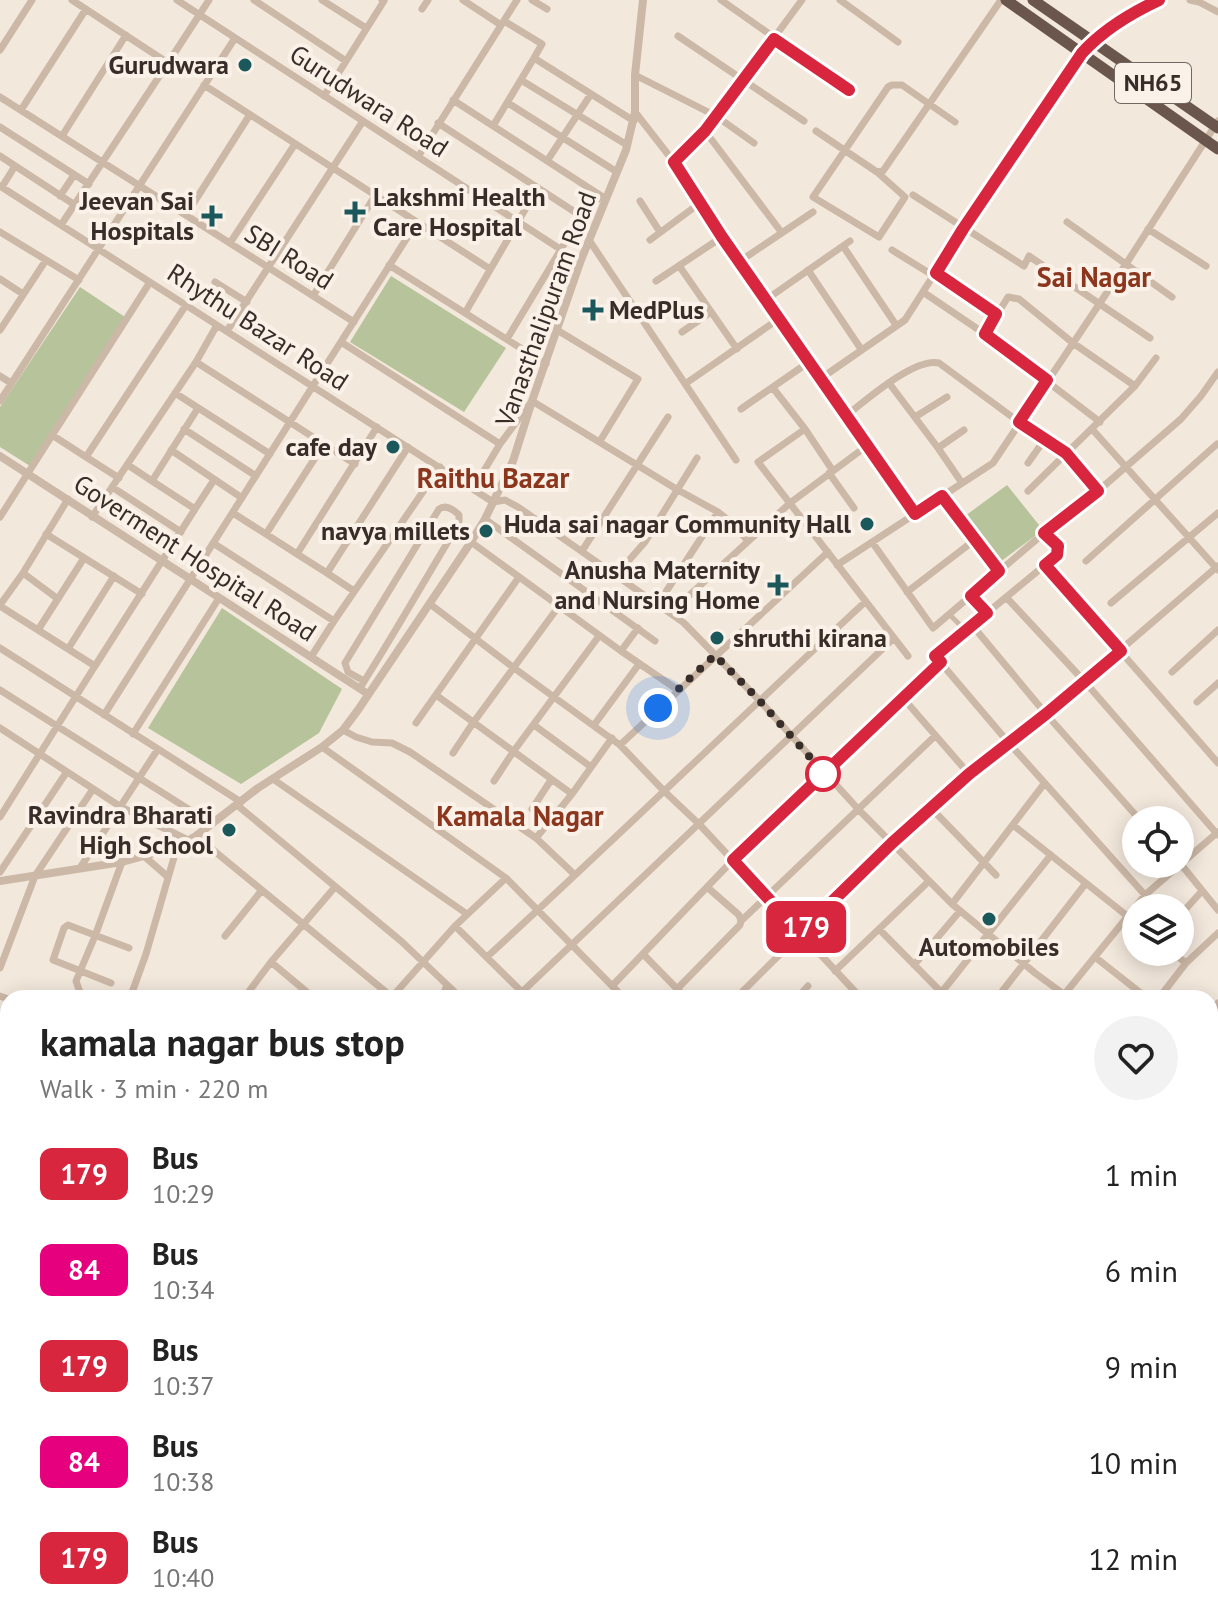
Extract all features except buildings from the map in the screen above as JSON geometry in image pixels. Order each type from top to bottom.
[{"type":"highway","name":"NH65","points":[[1004,0],[1218,149]]},
{"type":"highway","name":"NH65","points":[[1033,0],[1217,125]]},
{"type":"street","points":[[0,50],[32,0]]},
{"type":"street","points":[[72,0],[168,63]]},
{"type":"street","name":"Gurudwara Road","points":[[177,0],[580,262]]},
{"type":"street","points":[[61,225],[209,0]]},
{"type":"street","points":[[254,0],[346,61]]},
{"type":"street","points":[[322,0],[366,28]]},
{"type":"street","points":[[324,96],[382,0]]},
{"type":"street","points":[[422,9],[428,0]]},
{"type":"street","points":[[463,0],[542,44],[493,126]]},
{"type":"street","points":[[418,157],[517,0]]},
{"type":"street","points":[[532,0],[547,9]]},
{"type":"street","name":"Vanasthalipuram Road","points":[[0,881],[122,862],[177,847],[343,730],[471,542],[513,461],[603,198],[627,145],[634,116],[643,0]]},
{"type":"street","points":[[721,0],[849,90]]},
{"type":"street","points":[[674,162],[705,131],[802,0]]},
{"type":"street","points":[[840,0],[898,42]]},
{"type":"street","points":[[877,172],[883,171],[1004,0]]},
{"type":"street","points":[[820,379],[905,320],[1082,53],[1135,11],[1159,0]]},
{"type":"street","points":[[1190,0],[1200,1],[1218,12]]},
{"type":"street","points":[[21,110],[86,9]]},
{"type":"street","points":[[62,136],[126,35]]},
{"type":"street","points":[[678,36],[804,121]]},
{"type":"street","points":[[0,401],[235,38]]},
{"type":"street","points":[[534,58],[591,94],[634,116],[674,162],[722,237],[915,514]]},
{"type":"street","points":[[635,75],[716,116],[754,143]]},
{"type":"street","points":[[521,80],[627,145]]},
{"type":"street","points":[[204,85],[490,269]]},
{"type":"street","points":[[816,131],[845,150],[877,172],[905,197],[879,237],[813,197],[845,150],[892,85],[902,85],[955,122]]},
{"type":"street","points":[[547,161],[591,94]]},
{"type":"street","name":"SBI Road","points":[[0,97],[354,322]]},
{"type":"street","points":[[453,100],[603,198],[581,216],[507,339]]},
{"type":"street","points":[[508,103],[617,172]]},
{"type":"street","points":[[186,215],[249,116]]},
{"type":"street","points":[[227,331],[363,121]]},
{"type":"street","points":[[438,123],[581,216]]},
{"type":"street","points":[[837,565],[993,463],[1217,125]]},
{"type":"street","points":[[0,127],[89,184]]},
{"type":"street","points":[[705,131],[782,233]]},
{"type":"street","points":[[230,243],[295,144]]},
{"type":"street","points":[[0,156],[75,205]]},
{"type":"street","points":[[1,186],[15,166]]},
{"type":"street","points":[[60,196],[74,175]]},
{"type":"street","name":"Rhythu Bazar Road","points":[[1,186],[493,502],[505,500],[518,507],[684,623],[859,810],[952,904],[1056,990]]},
{"type":"street","points":[[465,313],[537,189]]},
{"type":"street","points":[[313,296],[376,194]]},
{"type":"street","points":[[913,195],[1024,266],[1029,256],[1150,338]]},
{"type":"street","points":[[640,201],[660,232]]},
{"type":"street","points":[[650,240],[700,203]]},
{"type":"street","points":[[740,261],[813,212]]},
{"type":"street","points":[[104,715],[417,222]]},
{"type":"street","points":[[1067,222],[1172,297]]},
{"type":"street","points":[[1148,229],[1206,266]]},
{"type":"street","points":[[0,232],[79,280]]},
{"type":"street","points":[[656,281],[722,237]]},
{"type":"street","points":[[589,240],[736,460]]},
{"type":"street","points":[[767,299],[847,243],[896,325]]},
{"type":"street","points":[[892,250],[996,314]]},
{"type":"street","points":[[0,330],[46,260]]},
{"type":"street","points":[[389,265],[546,364]]},
{"type":"street","points":[[680,267],[737,349]]},
{"type":"street","points":[[808,270],[861,349]]},
{"type":"street","points":[[0,279],[23,294]]},
{"type":"street","points":[[0,517],[150,282]]},
{"type":"street","points":[[215,282],[247,302]]},
{"type":"street","points":[[923,292],[985,334],[1100,422]]},
{"type":"street","points":[[985,334],[1008,297],[1019,299],[1073,343],[1135,386]]},
{"type":"street","points":[[86,457],[186,305]]},
{"type":"street","points":[[682,332],[711,312]]},
{"type":"street","points":[[685,384],[780,318]]},
{"type":"street","points":[[92,517],[196,362],[217,325]]},
{"type":"street","points":[[557,330],[638,379]]},
{"type":"street","points":[[341,342],[500,444]]},
{"type":"street","points":[[1028,491],[1135,386],[1156,358]]},
{"type":"street","points":[[196,362],[355,464]]},
{"type":"street","points":[[741,409],[809,362]]},
{"type":"street","points":[[847,415],[889,383],[924,363],[939,363],[1066,453],[1098,491]]},
{"type":"street","points":[[600,441],[643,370]]},
{"type":"street","points":[[872,542],[933,628],[1181,419],[1218,373]]},
{"type":"street","points":[[0,376],[11,383]]},
{"type":"street","points":[[889,383],[962,483]]},
{"type":"street","points":[[773,388],[805,429],[854,508]]},
{"type":"street","points":[[175,393],[270,454]]},
{"type":"street","points":[[915,417],[947,397]]},
{"type":"street","points":[[473,489],[500,444],[532,401],[718,512],[748,541]]},
{"type":"street","points":[[152,481],[198,408]]},
{"type":"street","points":[[582,551],[668,417]]},
{"type":"street","points":[[297,554],[377,427]]},
{"type":"street","points":[[184,429],[256,476]]},
{"type":"street","points":[[805,429],[758,462],[908,656]]},
{"type":"street","points":[[744,990],[892,843],[969,774],[1085,682],[1217,568],[1092,429]]},
{"type":"street","points":[[938,448],[964,430]]},
{"type":"street","points":[[52,435],[119,478]]},
{"type":"street","points":[[1028,463],[1045,439]]},
{"type":"street","points":[[266,534],[324,444]]},
{"type":"street","points":[[1086,561],[1217,444]]},
{"type":"street","points":[[670,613],[790,503],[868,445]]},
{"type":"street","points":[[327,573],[408,447]]},
{"type":"street","points":[[171,450],[242,498]]},
{"type":"street","name":"Goverment Hospital Road","points":[[0,456],[311,657],[362,685],[368,694]]},
{"type":"street","points":[[616,575],[645,542],[697,458]]},
{"type":"street","points":[[128,465],[195,509]]},
{"type":"street","points":[[311,657],[440,467]]},
{"type":"street","points":[[0,817],[214,480]]},
{"type":"street","points":[[112,487],[181,532]]},
{"type":"street","points":[[942,496],[999,571]]},
{"type":"street","points":[[68,499],[0,605],[95,666]]},
{"type":"street","points":[[439,509],[453,510],[459,515],[455,530],[362,685],[348,672],[345,663],[439,509]]},
{"type":"street","points":[[658,604],[718,512]]},
{"type":"street","points":[[233,513],[354,591]]},
{"type":"street","points":[[1111,603],[1218,513]]},
{"type":"street","points":[[485,519],[655,641]]},
{"type":"street","points":[[1044,533],[1058,546],[1057,555],[935,656],[1044,784],[1144,894]]},
{"type":"street","points":[[46,534],[142,594]]},
{"type":"street","points":[[907,592],[976,539]]},
{"type":"street","points":[[471,542],[678,690]]},
{"type":"street","points":[[213,543],[334,621]]},
{"type":"street","points":[[620,745],[828,552]]},
{"type":"street","points":[[38,630],[84,558]]},
{"type":"street","points":[[1045,565],[1218,763]]},
{"type":"street","points":[[23,573],[58,599]]},
{"type":"street","points":[[68,649],[114,576]]},
{"type":"street","points":[[416,723],[519,577]]},
{"type":"street","points":[[971,596],[987,613]]},
{"type":"street","points":[[1006,597],[1218,833],[1194,853]]},
{"type":"street","points":[[133,734],[219,598]]},
{"type":"street","points":[[487,957],[865,602]]},
{"type":"street","points":[[430,604],[620,745],[699,824],[853,990]]},
{"type":"street","points":[[453,753],[559,606]]},
{"type":"street","points":[[949,614],[969,628],[1128,806]]},
{"type":"street","points":[[621,651],[638,628]]},
{"type":"street","points":[[1172,672],[1218,630]]},
{"type":"street","points":[[494,781],[599,636]]},
{"type":"street","points":[[530,990],[571,946],[894,638]]},
{"type":"street","points":[[0,648],[239,803],[452,990]]},
{"type":"street","points":[[612,986],[733,860],[941,662]]},
{"type":"street","points":[[594,725],[639,664]]},
{"type":"street","points":[[1197,702],[1218,683]]},
{"type":"street","points":[[0,690],[212,824]]},
{"type":"street","points":[[436,695],[572,794]]},
{"type":"street","points":[[903,698],[969,774]]},
{"type":"street","points":[[534,725],[591,767]]},
{"type":"street","points":[[0,728],[121,807],[192,838],[262,890],[382,990]]},
{"type":"street","points":[[343,730],[372,742],[392,743],[410,752],[536,838],[575,875]]},
{"type":"street","points":[[644,955],[677,989],[766,896],[935,736]]},
{"type":"street","points":[[536,838],[612,738]]},
{"type":"street","points":[[322,747],[506,878],[616,990]]},
{"type":"street","points":[[80,868],[158,749]]},
{"type":"street","points":[[0,872],[66,773]]},
{"type":"street","points":[[273,779],[467,914]]},
{"type":"street","points":[[532,809],[551,780]]},
{"type":"street","points":[[952,904],[1044,784]]},
{"type":"street","points":[[0,968],[35,876],[93,789]]},
{"type":"street","points":[[931,808],[996,875]]},
{"type":"street","points":[[1013,825],[1122,912]]},
{"type":"street","points":[[133,990],[177,847]]},
{"type":"street","points":[[0,851],[10,857]]},
{"type":"street","points":[[943,990],[1051,855]]},
{"type":"street","points":[[144,856],[168,877]]},
{"type":"street","points":[[79,990],[76,981],[122,862]]},
{"type":"street","points":[[397,990],[455,926],[506,878]]},
{"type":"street","points":[[1146,894],[1164,878]]},
{"type":"street","points":[[1191,878],[1218,910]]},
{"type":"street","points":[[835,971],[929,881]]},
{"type":"street","points":[[1003,990],[1086,883]]},
{"type":"street","points":[[250,990],[335,887]]},
{"type":"street","points":[[707,887],[739,915],[741,921]]},
{"type":"street","points":[[225,936],[262,890]]},
{"type":"street","points":[[1194,900],[1202,891]]},
{"type":"street","points":[[914,965],[960,911]]},
{"type":"street","points":[[1070,990],[1122,924]]},
{"type":"street","points":[[111,983],[53,960],[64,928],[68,925],[129,948]]},
{"type":"street","points":[[455,926],[520,990]]},
{"type":"street","points":[[879,929],[935,990]]},
{"type":"street","points":[[1194,956],[1218,933]]},
{"type":"street","points":[[1095,957],[1137,990]]},
{"type":"street","points":[[271,962],[303,990]]},
{"type":"street","points":[[1165,990],[1184,966]]},
{"type":"street","points":[[445,990],[447,985]]},
{"type":"street","points":[[804,990],[808,986]]},
{"type":"green space","points":[[391,276],[506,348],[464,412],[350,342]]},
{"type":"green space","points":[[80,287],[125,317],[30,466],[0,447],[0,407]]},
{"type":"green space","points":[[1007,485],[1043,530],[1000,562],[965,516]]},
{"type":"green space","points":[[222,608],[342,689],[319,733],[241,784],[148,728]]},
{"type":"bus line","name":"179","points":[[849,90],[774,39],[705,131],[674,162],[722,237],[915,514],[942,496],[999,571],[971,596],[987,613],[935,656],[941,662],[733,860],[800,933],[892,843],[969,774],[1121,651],[1045,565],[1057,555],[1058,546],[1044,533],[1098,491],[1066,453],[1019,422],[1047,380],[985,334],[996,314],[936,273],[1082,53],[1135,11],[1159,0]]},
{"type":"place","name":"Gurudwara","points":[[245,65]]},
{"type":"place","name":"Lakshmi Health Care Hospital","points":[[355,212]]},
{"type":"place","name":"Jeevan Sai Hospitals","points":[[212,216]]},
{"type":"place","name":"MedPlus","points":[[593,310]]},
{"type":"place","name":"cafe day","points":[[393,447]]},
{"type":"place","name":"Huda sai nagar Community Hall","points":[[867,524]]},
{"type":"place","name":"navya millets","points":[[486,531]]},
{"type":"place","name":"Anusha Maternity and Nursing Home","points":[[778,585]]},
{"type":"place","name":"shruthi kirana","points":[[717,638]]},
{"type":"place","name":"Ravindra Bharati High School","points":[[229,830]]},
{"type":"place","name":"Automobiles","points":[[989,919]]},
{"type":"district","name":"Sai Nagar","points":[[1094,277]]},
{"type":"district","name":"Raithu Bazar","points":[[493,478]]},
{"type":"district","name":"Kamala Nagar","points":[[520,816]]},
{"type":"route","points":[[658,708],[715,655],[823,774]]}]
